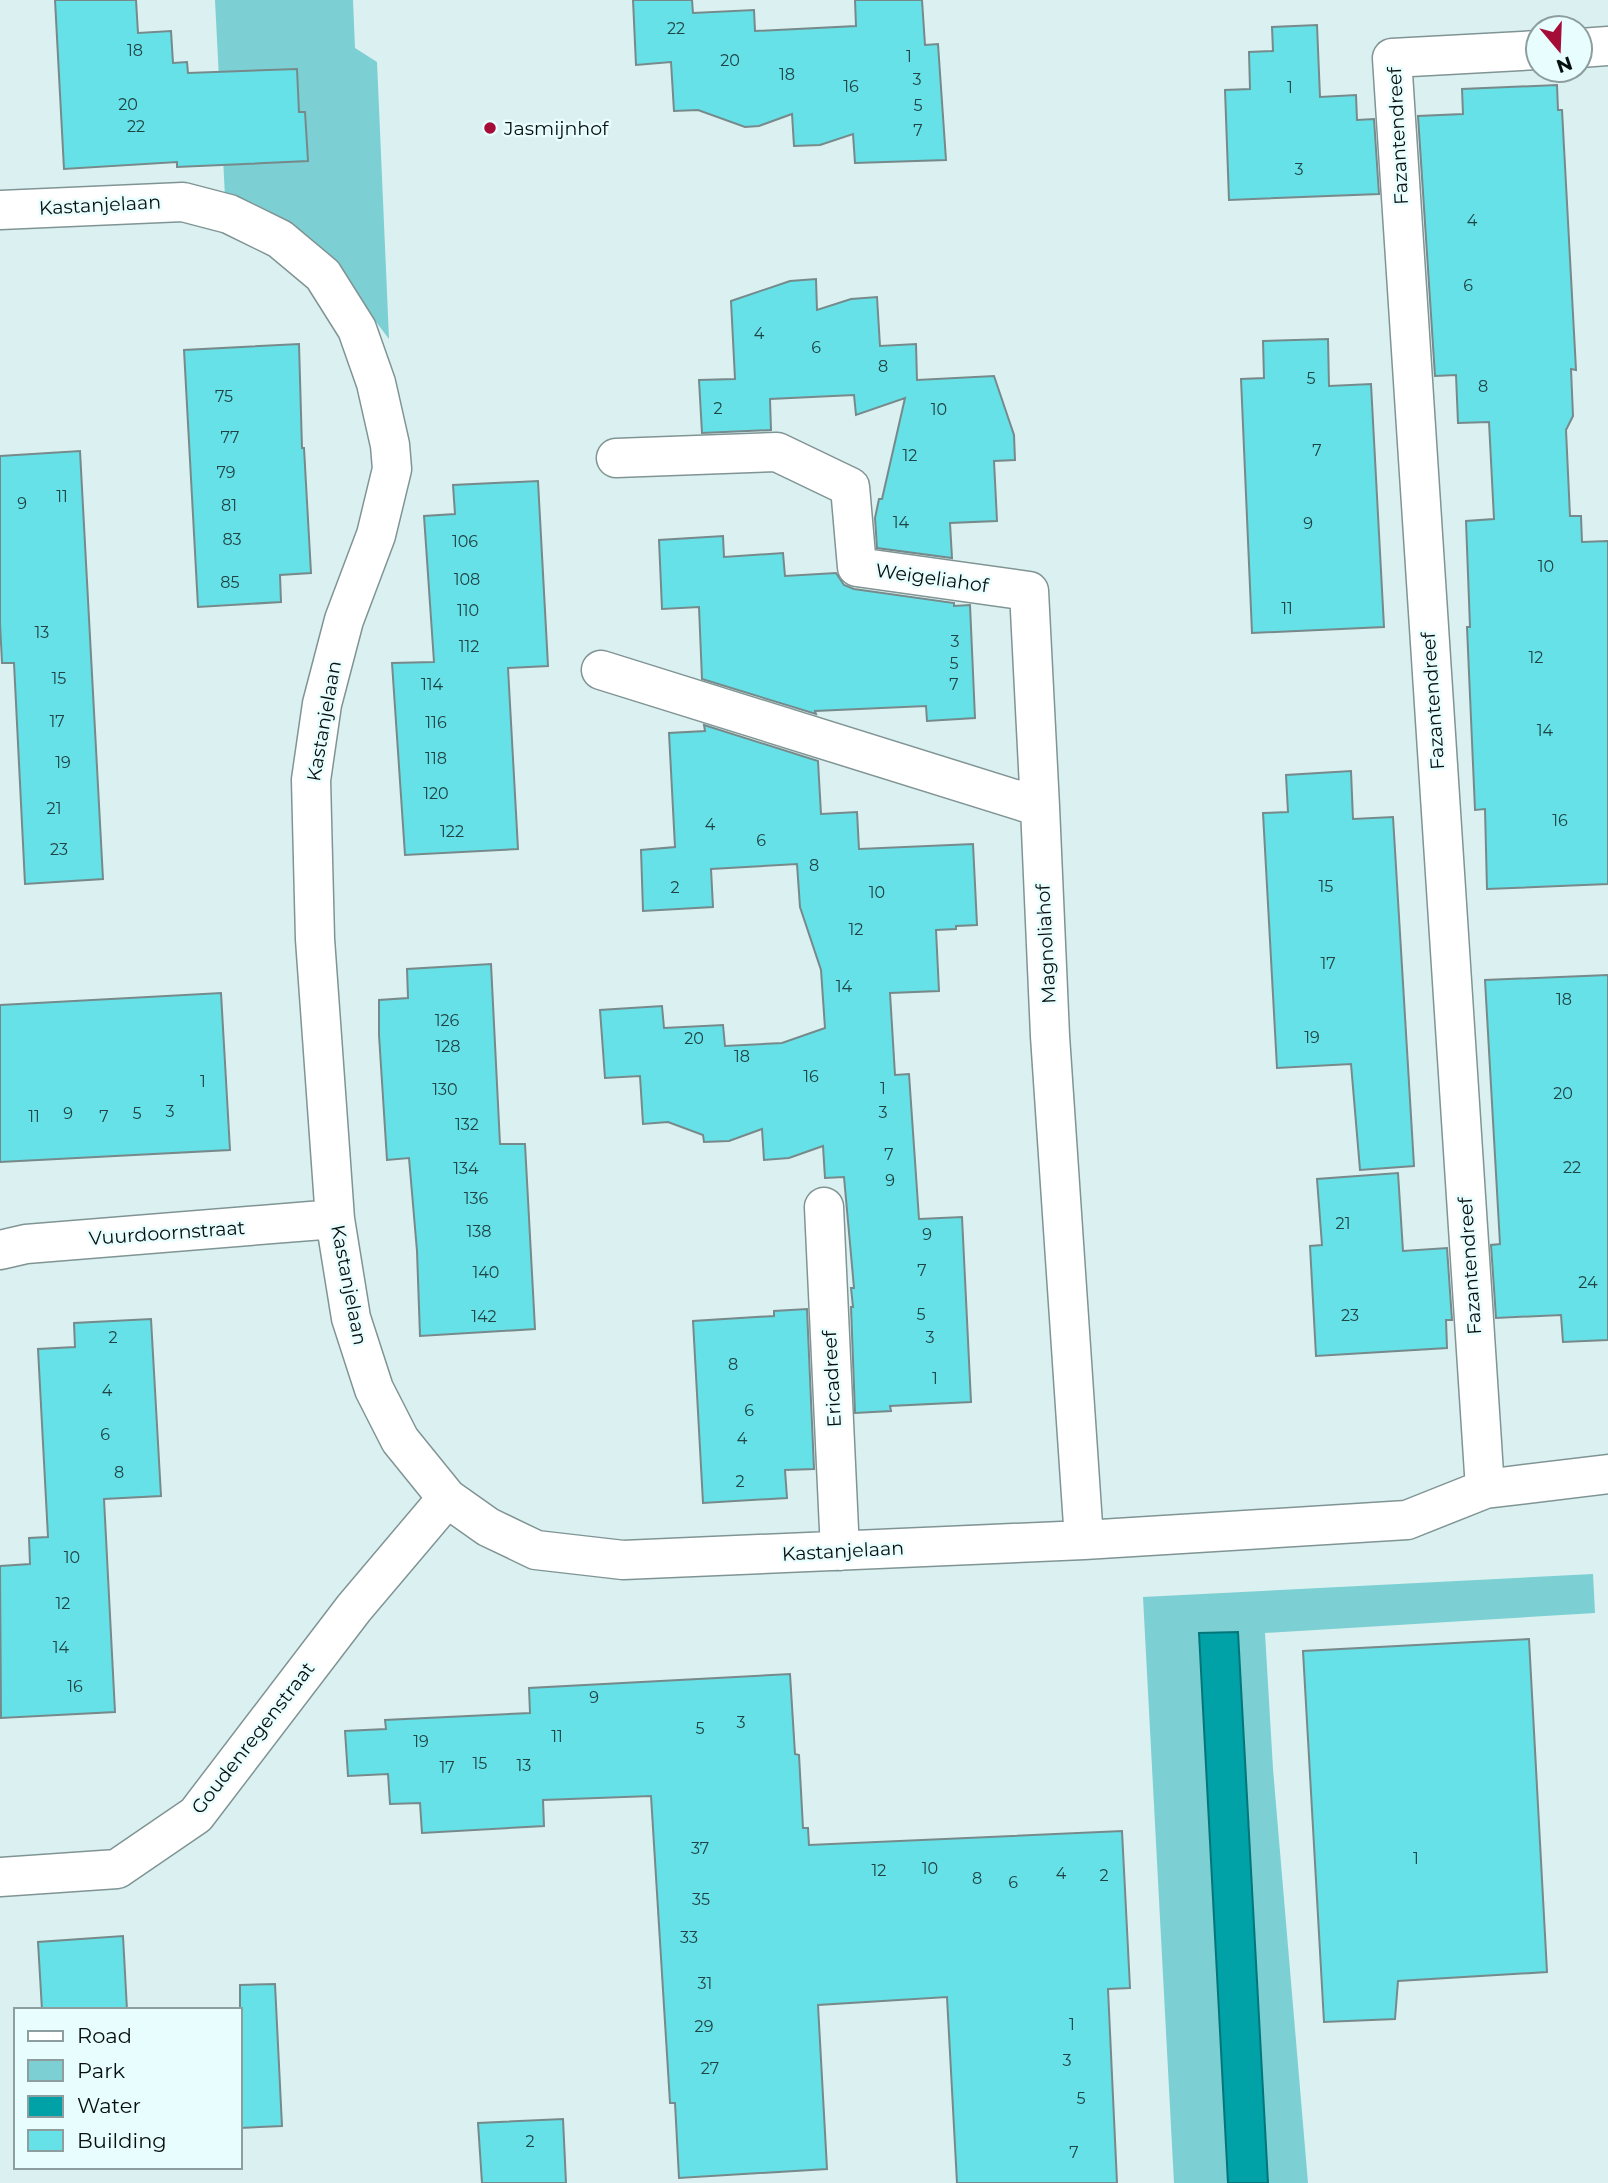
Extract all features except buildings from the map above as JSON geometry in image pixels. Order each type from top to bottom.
[{"type":"street","name":"Fazantendreef","points":[[1485,1489],[1391,58],[1524,51]]},
{"type":"street","name":"Kastanjelaan","points":[[0,210],[183,202],[229,214],[280,239],[323,275],[357,329],[376,383],[390,445],[392,469],[376,535],[344,620],[322,704],[311,780],[315,939],[335,1219],[351,1318],[374,1389],[400,1440],[447,1498],[488,1527],[536,1550],[623,1560],[1084,1540],[1407,1520],[1485,1489],[1608,1474]]},
{"type":"street","name":"Weigeliahof","points":[[616,458],[777,452],[850,487],[857,567],[1029,591],[1040,807]]},
{"type":"street","points":[[601,670],[1040,807]]},
{"type":"street","name":"Magnoliahof","points":[[1040,807],[1050,1036],[1084,1540]]},
{"type":"street","name":"Ericadreef","points":[[824,1207],[840,1552]]},
{"type":"street","name":"Vuurdoornstraat","points":[[0,1250],[26,1244],[335,1219]]},
{"type":"street","name":"Goudenregenstraat","points":[[0,1877],[117,1869],[196,1815],[354,1608],[447,1498]]},
{"type":"green space","points":[[215,0],[353,0],[355,48],[377,62],[389,339],[318,245],[236,199],[225,197]]},
{"type":"green space","points":[[1593,1574],[1595,1613],[1265,1633],[1273,1769],[1308,2183],[1268,2183],[1238,1632],[1199,1634],[1228,2183],[1174,2183],[1143,1597]]},
{"type":"water","points":[[1238,1632],[1268,2183],[1228,2183],[1199,1633]]},
{"type":"place","name":"Jasmijnhof","points":[[490,128]]}]
